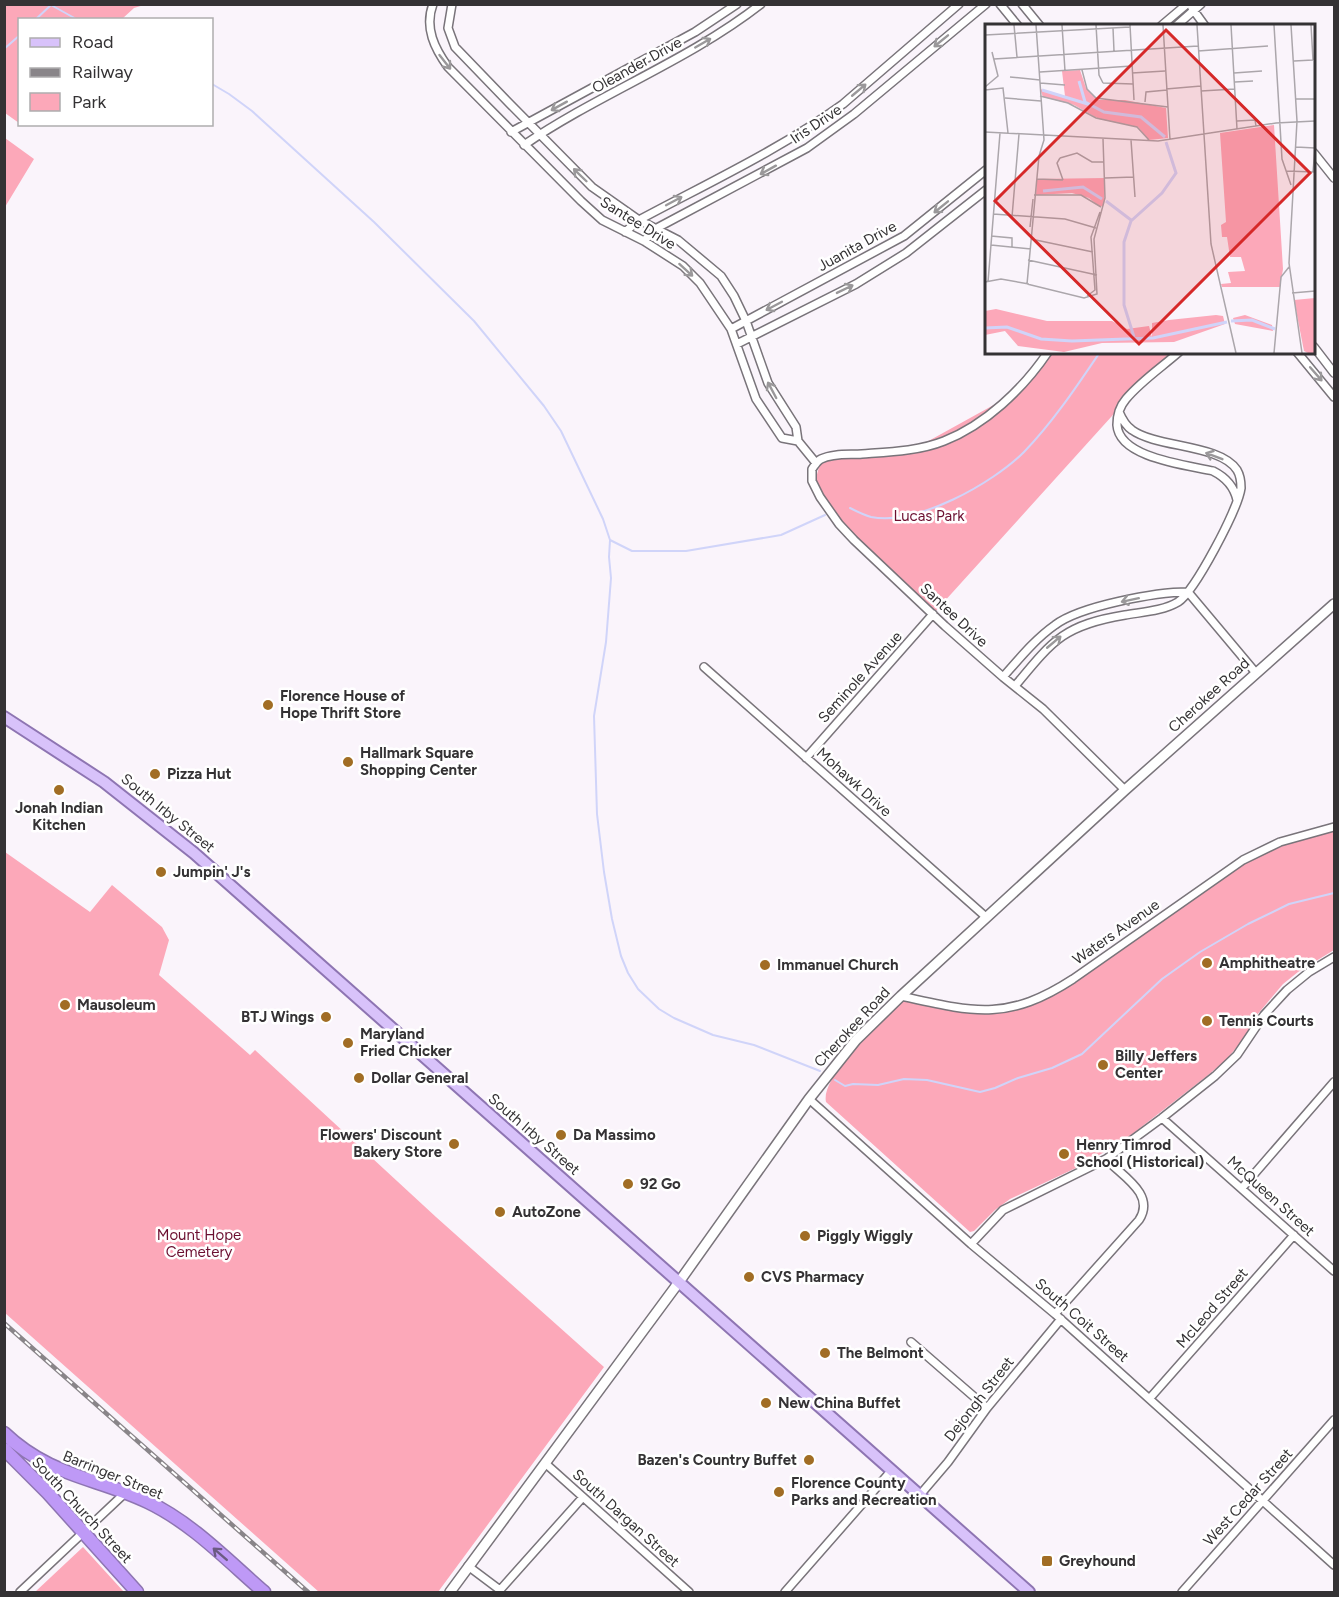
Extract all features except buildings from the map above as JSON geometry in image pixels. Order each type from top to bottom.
[{"type":"highway","name":"Barringer Street","points":[[4,1433],[32,1455],[64,1473],[149,1502],[183,1523],[264,1593]]},
{"type":"highway","name":"South Church Street","points":[[4,1449],[48,1493],[137,1593]]},
{"type":"highway","points":[[48,1493],[46,1483],[56,1473],[64,1473]]},
{"type":"main road","name":"South Irby Street","points":[[4,717],[104,782],[194,853],[1029,1593]]},
{"type":"street","name":"Oleander Drive","points":[[511,132],[695,32],[737,4]]},
{"type":"street","name":"Oleander Drive","points":[[525,145],[709,40],[761,4]]},
{"type":"street","name":"Iris Drive","points":[[625,232],[639,220],[785,143],[824,118],[959,4]]},
{"type":"street","name":"Iris Drive","points":[[644,241],[657,228],[807,148],[854,114],[986,4]]},
{"type":"street","points":[[1000,4],[1016,24]]},
{"type":"street","points":[[1022,4],[1038,24]]},
{"type":"street","points":[[1164,24],[1190,7],[1201,4]]},
{"type":"street","name":"Santee Drive","points":[[432,6],[429,25],[438,53],[448,67],[602,220],[644,241],[683,266],[691,274],[731,329],[756,399],[782,438],[798,441]]},
{"type":"street","points":[[1177,24],[1190,7]]},
{"type":"street","points":[[1190,7],[1203,24]]},
{"type":"street","name":"Santee Drive","points":[[451,8],[448,28],[455,47],[592,187],[639,220],[678,240],[721,276],[746,321],[768,384],[796,427],[798,441],[816,464],[811,472],[814,486],[839,524],[933,614],[1003,677],[1043,709],[1125,790]]},
{"type":"street","points":[[1315,154],[1335,178]]},
{"type":"street","name":"Juanita Drive","points":[[731,329],[904,236],[985,172]]},
{"type":"street","name":"Juanita Drive","points":[[737,344],[856,284],[906,253],[985,192]]},
{"type":"street","points":[[1315,348],[1335,372]]},
{"type":"street","points":[[816,464],[828,457],[930,446],[958,435],[1018,391],[1046,354]]},
{"type":"street","points":[[1177,354],[1131,394],[1119,412],[1117,428],[1129,446],[1145,454],[1220,474],[1231,484],[1236,492],[1237,500]]},
{"type":"street","points":[[1299,354],[1335,397]]},
{"type":"street","points":[[1015,686],[1047,648],[1081,624],[1163,608],[1181,600],[1220,538],[1237,500],[1241,483],[1236,470],[1231,465],[1215,455],[1141,435],[1127,426],[1119,412]]},
{"type":"street","points":[[1003,677],[1045,633],[1074,613],[1169,592],[1188,592],[1256,673]]},
{"type":"street","name":"Cherokee Road","points":[[450,1593],[679,1282],[809,1099],[856,1040],[1125,790],[1335,604]]},
{"type":"street","name":"Seminole Avenue","points":[[806,758],[933,614]]},
{"type":"street","name":"Mohawk Drive","points":[[704,667],[986,917]]},
{"type":"street","name":"Waters Avenue","points":[[901,996],[975,1011],[1025,1004],[1047,995],[1073,979],[1243,860],[1280,842],[1335,827]]},
{"type":"street","points":[[971,1244],[1004,1210],[1106,1159],[1162,1118],[1237,1055],[1264,1016],[1287,990],[1309,972],[1335,957]]},
{"type":"street","points":[[1242,1188],[1335,1082]]},
{"type":"street","name":"South Coit Street","points":[[809,1099],[971,1244],[1150,1398],[1335,1565]]},
{"type":"street","name":"McQueen Street","points":[[1162,1118],[1332,1268]]},
{"type":"street","name":"Dejongh Street","points":[[919,1496],[948,1462],[1058,1317],[1139,1220],[1145,1201],[1141,1194],[1106,1159]]},
{"type":"street","name":"McLeod Street","points":[[1150,1398],[1294,1235]]},
{"type":"street","points":[[1332,1268],[1335,1259]]},
{"type":"street","points":[[910,1342],[987,1408]]},
{"type":"street","name":"West Cedar Street","points":[[1182,1593],[1335,1420]]},
{"type":"street","name":"South Dargan Street","points":[[545,1463],[689,1593]]},
{"type":"street","points":[[785,1593],[891,1471]]},
{"type":"street","points":[[20,1593],[125,1493]]},
{"type":"street","points":[[468,1566],[500,1590],[583,1497]]},
{"type":"green space","points":[[6,4],[144,5],[134,8],[123,18],[18,18],[18,122],[5,113],[4,7]]},
{"type":"green space","points":[[5,138],[34,159],[5,207]]},
{"type":"green space","name":"Lucas Park","points":[[1052,354],[1180,354],[1121,406],[933,614],[854,540],[814,486],[821,459],[914,449],[1019,391]]},
{"type":"green space","points":[[1334,830],[1334,950],[1283,984],[1257,1015],[1246,1036],[1226,1060],[1207,1076],[1122,1142],[1078,1167],[1010,1199],[974,1231],[970,1232],[826,1102],[827,1091],[843,1062],[905,999],[973,1012],[1005,1010],[1041,1000],[1235,867],[1283,845]]},
{"type":"green space","name":"Mount Hope Cemetery","points":[[5,852],[90,912],[112,885],[162,927],[169,940],[159,975],[250,1055],[255,1050],[436,1217],[604,1367],[438,1592],[319,1592],[5,1313]]},
{"type":"green space","points":[[83,1547],[124,1592],[35,1592]]},
{"type":"waterway","points":[[51,5],[74,18]]},
{"type":"waterway","points":[[37,18],[51,5]]},
{"type":"waterway","points":[[4,49],[18,37]]},
{"type":"waterway","points":[[213,85],[252,111],[374,222],[474,321],[544,406],[561,431],[603,519],[610,540],[611,578],[606,642],[594,716],[597,814],[604,872],[621,956],[638,989],[659,1009],[674,1018],[713,1035],[754,1045],[820,1071]]},
{"type":"waterway","points":[[850,508],[871,517],[890,518],[910,515],[931,509],[974,489],[1024,452],[1064,404],[1099,354]]},
{"type":"waterway","points":[[610,540],[632,551],[686,551],[781,535],[825,515]]},
{"type":"waterway","points":[[835,1080],[845,1086],[878,1085],[904,1079],[927,1080],[980,1092],[1052,1068],[1082,1054],[1162,979],[1200,952],[1248,924],[1289,904],[1334,893]]},
{"type":"railway","points":[[4,1323],[308,1592]]},
{"type":"place","name":"Florence House of Hope Thrift Store","points":[[268,705]]},
{"type":"place","name":"Hallmark Square Shopping Center","points":[[348,762]]},
{"type":"place","name":"Pizza Hut","points":[[155,774]]},
{"type":"place","name":"Jonah Indian Kitchen","points":[[59,790]]},
{"type":"place","name":"Jumpin' J's","points":[[161,872]]},
{"type":"place","name":"Amphitheatre","points":[[1207,963]]},
{"type":"place","name":"Immanuel Church","points":[[765,965]]},
{"type":"place","name":"Mausoleum","points":[[65,1005]]},
{"type":"place","name":"BTJ Wings","points":[[326,1017]]},
{"type":"place","name":"Tennis Courts","points":[[1207,1021]]},
{"type":"place","name":"Maryland Fried Chicker","points":[[348,1043]]},
{"type":"place","name":"Billy Jeffers Center","points":[[1103,1065]]},
{"type":"place","name":"Dollar General","points":[[359,1078]]},
{"type":"place","name":"Da Massimo","points":[[561,1135]]},
{"type":"place","name":"Flowers' Discount Bakery Store","points":[[454,1144]]},
{"type":"place","name":"Henry Timrod School (Historical)","points":[[1064,1154]]},
{"type":"place","name":"92 Go","points":[[628,1184]]},
{"type":"place","name":"AutoZone","points":[[500,1212]]},
{"type":"place","name":"Piggly Wiggly","points":[[805,1236]]},
{"type":"place","name":"CVS Pharmacy","points":[[749,1277]]},
{"type":"place","name":"The Belmont","points":[[825,1353]]},
{"type":"place","name":"New China Buffet","points":[[766,1403]]},
{"type":"place","name":"Bazen's Country Buffet","points":[[809,1460]]},
{"type":"place","name":"Florence County Parks and Recreation","points":[[779,1492]]},
{"type":"place","name":"Greyhound","points":[[1047,1561]]}]
